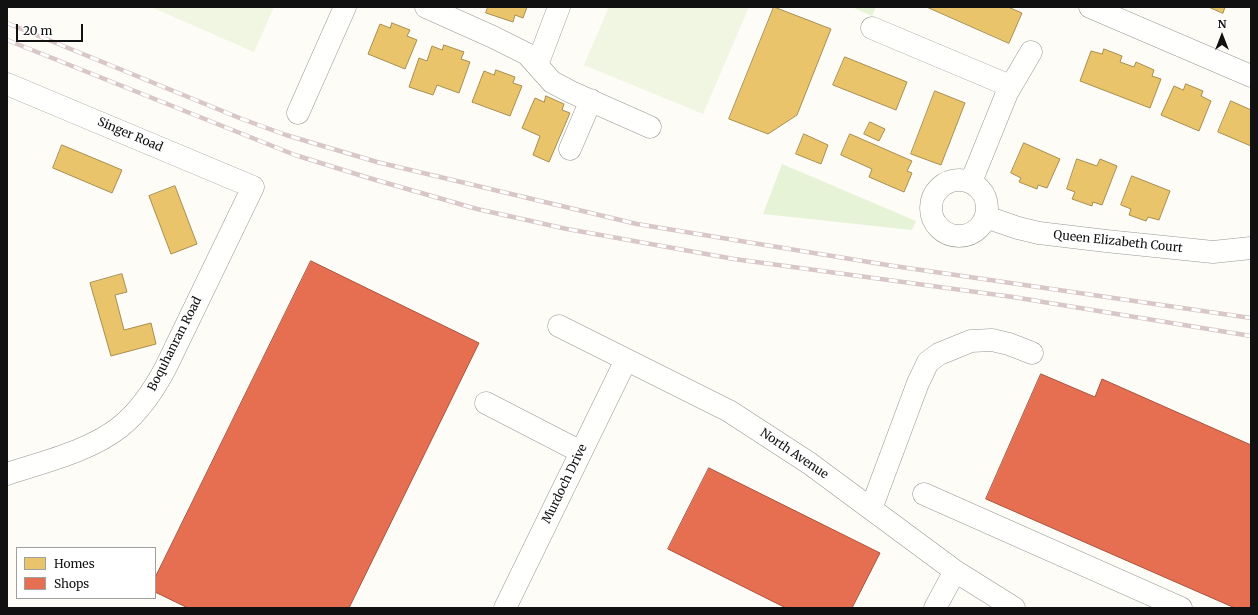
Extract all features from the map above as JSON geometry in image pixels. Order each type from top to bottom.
[{"type":"street","points":[[298,113],[344,7]]},
{"type":"street","points":[[426,7],[527,54],[552,82],[650,127]]},
{"type":"street","points":[[537,65],[559,7]]},
{"type":"street","points":[[1090,7],[1251,76]]},
{"type":"street","points":[[872,28],[1010,86]]},
{"type":"street","points":[[971,182],[1007,92],[1030,52]]},
{"type":"street","name":"Singer Road","points":[[7,84],[253,187]]},
{"type":"street","points":[[570,149],[591,100]]},
{"type":"street","points":[[959,179],[971,182],[980,188],[986,199],[988,210],[986,217],[983,223],[976,230],[964,236],[946,233],[937,226],[932,216],[931,205],[935,192],[950,180],[959,179]]},
{"type":"street","name":"Boquhanran Road","points":[[7,474],[69,453],[96,442],[119,428],[139,409],[154,388],[166,367],[253,187]]},
{"type":"street","name":"Queen Elizabeth Court","points":[[986,217],[1018,228],[1040,233],[1106,241],[1213,252],[1251,248]]},
{"type":"street","name":"North Avenue","points":[[559,326],[729,412],[809,463],[955,571],[1014,608]]},
{"type":"street","points":[[871,509],[918,383],[928,362],[939,354],[972,341],[992,340],[1009,344],[1032,353]]},
{"type":"street","name":"Murdoch Drive","points":[[505,608],[626,360]]},
{"type":"street","points":[[486,403],[581,452]]},
{"type":"street","points":[[924,494],[1181,608]]},
{"type":"street","points":[[935,608],[955,571]]},
{"type":"green space","points":[[151,7],[274,7],[254,52]]},
{"type":"green space","points":[[609,7],[749,7],[703,114],[584,65]]},
{"type":"green space","points":[[852,7],[876,7],[872,16]]},
{"type":"green space","points":[[782,164],[916,221],[912,230],[763,214]]},
{"type":"building: Homes","points":[[488,7],[527,7],[523,18],[515,15],[513,22],[486,13]]},
{"type":"building: Homes","points":[[774,7],[831,29],[797,115],[768,134],[729,119]]},
{"type":"building: Homes","points":[[927,7],[1008,7],[1022,13],[1009,43]]},
{"type":"building: Homes","points":[[1209,7],[1225,7],[1223,13]]},
{"type":"building: Homes","points":[[392,23],[410,30],[407,36],[417,40],[405,69],[368,54],[380,24],[390,28]]},
{"type":"building: Homes","points":[[444,45],[464,52],[461,59],[470,62],[459,93],[437,85],[433,95],[409,87],[419,58],[427,61],[432,46],[442,50]]},
{"type":"building: Homes","points":[[1104,49],[1122,56],[1120,62],[1134,67],[1136,62],[1154,70],[1152,76],[1161,79],[1150,108],[1080,81],[1091,51],[1102,54]]},
{"type":"building: Homes","points":[[845,57],[907,82],[896,110],[833,85]]},
{"type":"building: Homes","points":[[496,70],[515,77],[513,83],[522,86],[510,116],[472,102],[484,71],[494,75]]},
{"type":"building: Homes","points":[[1186,84],[1203,91],[1201,96],[1211,101],[1199,131],[1161,115],[1174,86],[1183,90]]},
{"type":"building: Homes","points":[[935,91],[965,103],[941,165],[911,154]]},
{"type":"building: Homes","points":[[546,96],[564,104],[562,110],[570,113],[549,162],[533,155],[540,136],[522,128],[535,98],[544,102]]},
{"type":"building: Homes","points":[[1231,101],[1251,110],[1251,146],[1218,132]]},
{"type":"building: Homes","points":[[870,122],[885,129],[879,141],[864,134]]},
{"type":"building: Homes","points":[[804,134],[828,145],[821,164],[796,154]]},
{"type":"building: Homes","points":[[850,134],[912,161],[907,171],[912,173],[904,192],[869,177],[872,169],[841,155]]},
{"type":"building: Homes","points":[[1024,143],[1060,159],[1047,188],[1038,185],[1037,189],[1019,182],[1021,178],[1011,173]]},
{"type":"building: Homes","points":[[62,145],[122,170],[112,193],[53,168]]},
{"type":"building: Homes","points":[[1077,159],[1097,166],[1100,159],[1117,166],[1102,205],[1093,202],[1092,206],[1072,199],[1075,192],[1067,189]]},
{"type":"building: Homes","points":[[1132,176],[1170,191],[1159,220],[1148,217],[1146,221],[1129,215],[1131,209],[1121,205]]},
{"type":"building: Homes","points":[[175,186],[197,244],[171,254],[149,196]]},
{"type":"building: Homes","points":[[122,274],[127,292],[115,295],[124,330],[151,323],[156,344],[111,356],[90,283]]},
{"type":"building: Shops","points":[[311,261],[479,343],[349,608],[188,608],[156,592],[156,576]]},
{"type":"building: Shops","points":[[1041,374],[1095,397],[1102,379],[1251,445],[1251,608],[1235,608],[986,499]]},
{"type":"building: Shops","points":[[709,468],[880,553],[852,608],[786,608],[668,549]]},
{"type":"railway","points":[[7,23],[242,119],[286,135],[377,162],[637,224],[887,265],[1251,318]]},
{"type":"railway","points":[[7,40],[295,155],[477,209],[567,229],[734,259],[1013,297],[1251,336]]}]
